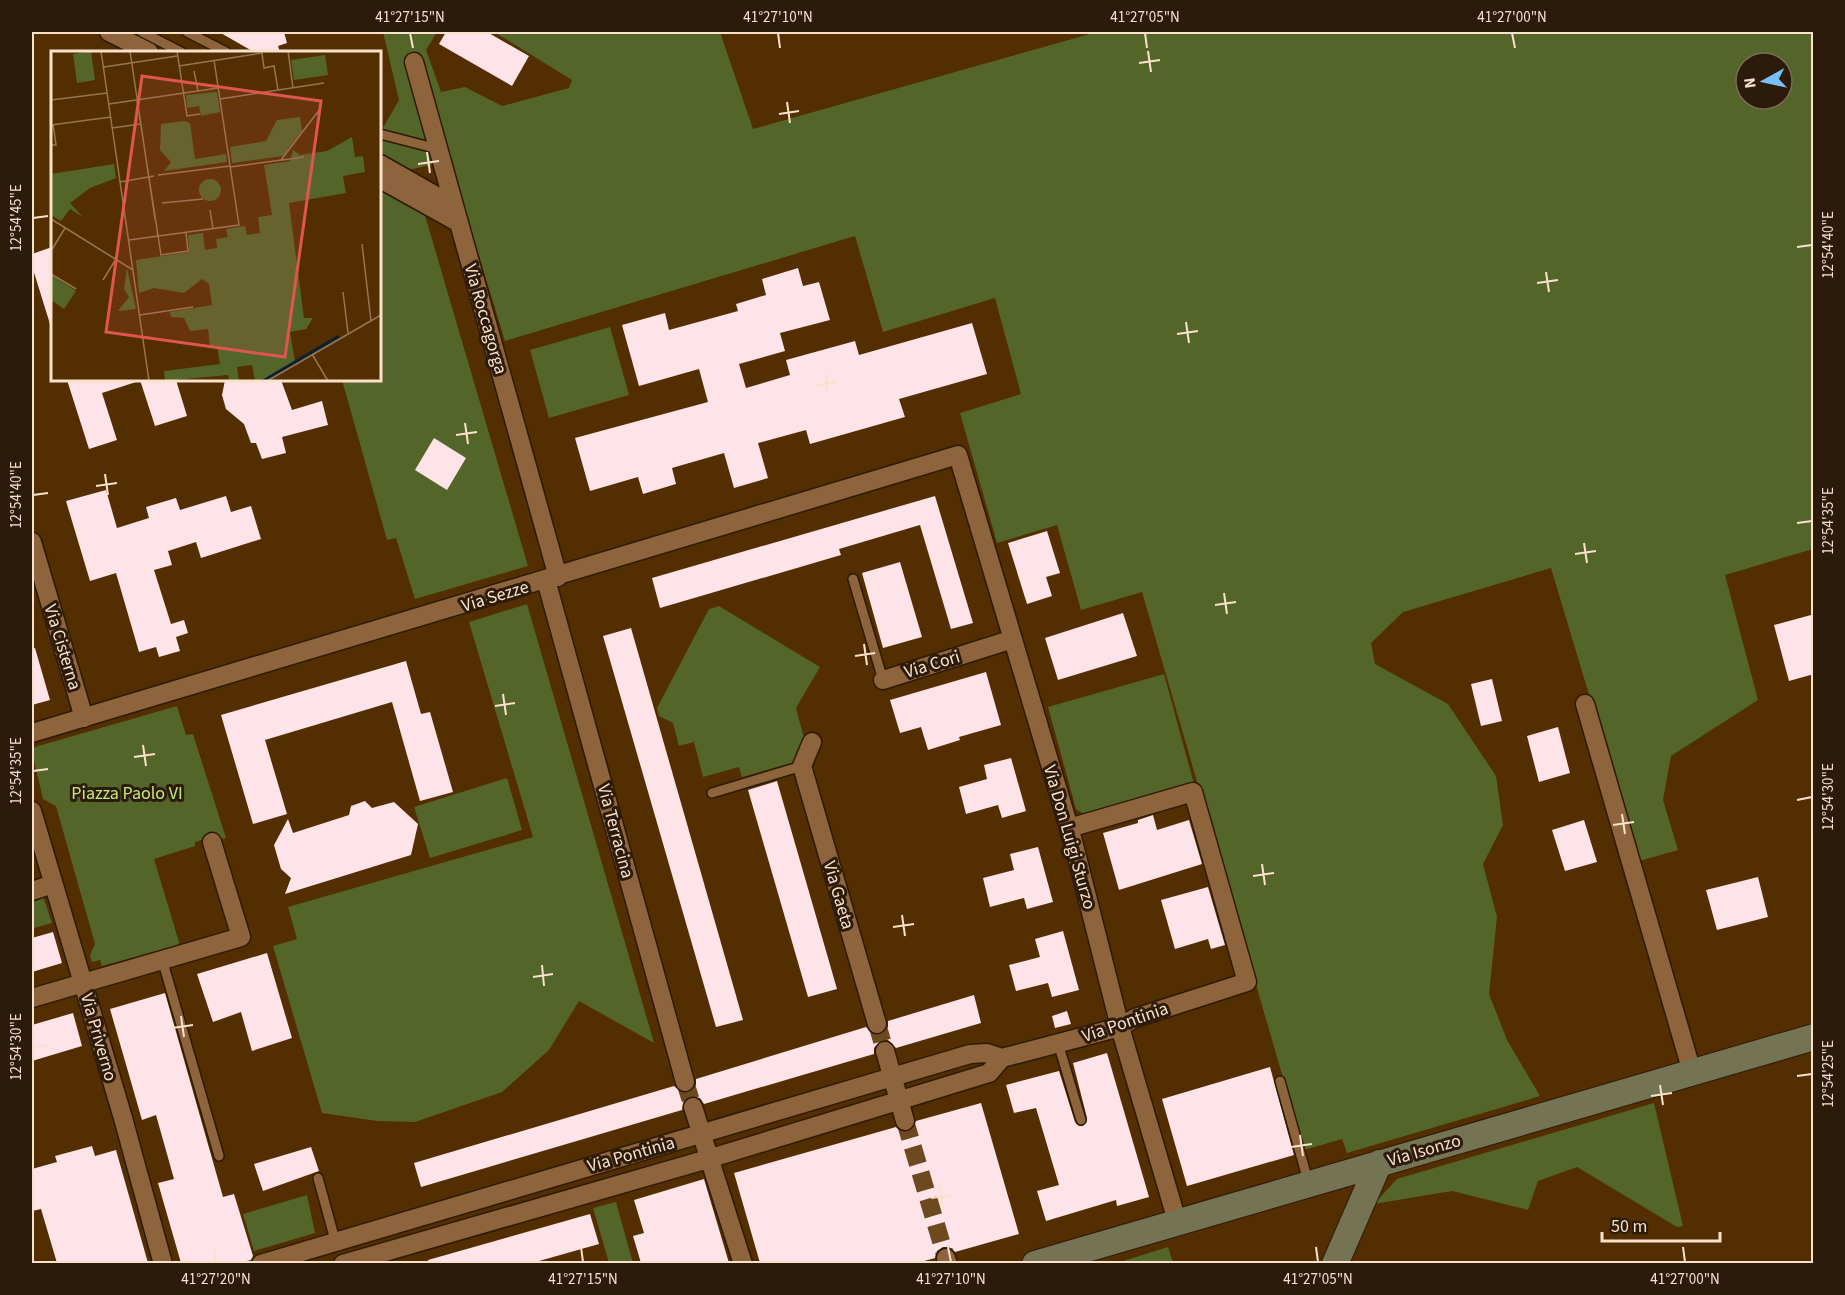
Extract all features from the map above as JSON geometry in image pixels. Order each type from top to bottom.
[{"type":"main road","name":"Via Isonzo","points":[[1035,1263],[1814,1038]]},
{"type":"main road","points":[[1335,1263],[1379,1163]]},
{"type":"street","points":[[109,32],[147,51]]},
{"type":"street","name":"Via Roccagorga","points":[[414,62],[552,579]]},
{"type":"street","points":[[381,165],[456,214]]},
{"type":"street","points":[[381,179],[456,214]]},
{"type":"street","name":"Via Sezze","points":[[32,733],[552,579],[958,455]]},
{"type":"street","name":"Via Don Luigi Sturzo","points":[[958,455],[1069,828],[1120,1027],[1177,1221]]},
{"type":"street","name":"Via Cisterna","points":[[32,542],[84,718]]},
{"type":"street","name":"Via Terracina","points":[[552,579],[685,1082]]},
{"type":"street","name":"Via Cori","points":[[884,680],[1013,639]]},
{"type":"street","points":[[1585,704],[1692,1072]]},
{"type":"street","points":[[802,766],[812,742]]},
{"type":"street","name":"Via Gaeta","points":[[802,766],[877,1024]]},
{"type":"street","name":"Via Pontinia","points":[[261,1263],[970,1054],[987,1053],[1002,1058],[1120,1027],[1135,1018],[1247,982],[1193,792],[1069,828]]},
{"type":"street","name":"Via Priverno","points":[[32,811],[163,1263]]},
{"type":"street","points":[[32,998],[241,937],[212,842]]},
{"type":"street","points":[[32,891],[53,884]]},
{"type":"street","points":[[885,1051],[905,1121]]},
{"type":"street","name":"Via Pontinia","points":[[343,1263],[708,1159],[989,1074],[1002,1058]]},
{"type":"street","points":[[693,1107],[742,1263]]},
{"type":"street","points":[[335,1240],[343,1263]]},
{"type":"lane","points":[[143,32],[179,51]]},
{"type":"lane","points":[[187,32],[224,51]]},
{"type":"lane","points":[[381,134],[438,149]]},
{"type":"lane","name":"Via Cori","points":[[853,579],[884,680]]},
{"type":"lane","points":[[712,793],[802,766]]},
{"type":"lane","points":[[162,959],[219,1156]]},
{"type":"lane","points":[[1058,1043],[1081,1120]]},
{"type":"lane","points":[[1280,1080],[1309,1184]]},
{"type":"lane","points":[[318,1178],[335,1240]]},
{"type":"green space","points":[[383,32],[437,32],[426,50],[441,92],[465,87],[502,106],[569,88],[572,80],[494,32],[720,32],[753,129],[1097,32],[1813,32],[1813,549],[1725,575],[1758,700],[1671,756],[1663,800],[1678,850],[1639,861],[1551,568],[1403,612],[1371,643],[1375,664],[1448,704],[1496,776],[1503,825],[1483,864],[1497,917],[1489,994],[1507,1040],[1540,1096],[1347,1153],[1342,1139],[1304,1150],[1142,592],[1081,610],[1057,525],[997,543],[960,413],[1021,394],[995,298],[883,332],[855,236],[505,341],[450,161],[408,170],[381,156],[381,131],[399,100]]},
{"type":"green space","points":[[381,189],[424,212],[528,566],[415,599],[396,538],[387,540],[342,381],[381,381]]},
{"type":"green space","points":[[610,327],[629,395],[549,418],[530,350]]},
{"type":"green space","points":[[527,604],[654,1043],[579,1001],[549,1050],[502,1092],[415,1122],[377,1121],[322,1113],[273,946],[297,939],[288,907],[533,837],[469,622]]},
{"type":"green space","points":[[719,606],[820,667],[796,708],[804,738],[795,762],[742,777],[739,767],[703,777],[694,742],[679,746],[673,723],[659,716],[657,708],[709,609]]},
{"type":"green space","points":[[1164,674],[1194,784],[1084,814],[1076,809],[1048,707]]},
{"type":"green space","name":"Piazza Paolo VI","points":[[177,706],[186,735],[193,734],[226,838],[220,839],[218,835],[195,842],[195,846],[154,859],[178,945],[102,966],[100,960],[92,962],[90,955],[95,944],[56,806],[43,799],[32,752],[35,747]]},
{"type":"green space","points":[[507,778],[522,830],[430,858],[414,807]]},
{"type":"green space","points":[[43,896],[52,923],[34,928],[32,900]]},
{"type":"green space","points":[[1654,1103],[1683,1226],[1677,1227],[1577,1167],[1538,1181],[1528,1210],[1452,1191],[1374,1204],[1397,1179]]},
{"type":"green space","points":[[307,1195],[315,1233],[254,1251],[243,1214]]},
{"type":"green space","points":[[616,1202],[633,1263],[609,1263],[593,1208]]},
{"type":"green space","points":[[1168,1247],[1173,1263],[1117,1263]]},
{"type":"building","points":[[219,32],[284,32],[287,43],[278,46],[280,51],[252,51]]},
{"type":"building","points":[[446,32],[487,32],[529,56],[512,86],[439,44]]},
{"type":"building","points":[[51,247],[50,324],[32,266],[32,254]]},
{"type":"building","points":[[798,268],[803,286],[819,282],[830,320],[780,333],[785,351],[739,364],[746,388],[790,375],[786,360],[855,341],[859,355],[972,323],[987,374],[899,399],[905,417],[810,444],[806,430],[758,443],[768,478],[734,488],[724,453],[672,468],[676,484],[643,494],[638,477],[590,491],[575,438],[708,402],[699,369],[639,386],[622,325],[665,313],[669,330],[738,311],[736,304],[766,295],[762,279]]},
{"type":"building","points":[[67,381],[136,381],[102,393],[117,440],[89,449]]},
{"type":"building","points":[[140,381],[176,381],[187,416],[155,426]]},
{"type":"building","points":[[225,381],[281,381],[292,410],[322,401],[328,425],[282,437],[286,453],[262,459],[256,443],[251,443],[244,424],[226,409],[222,395]]},
{"type":"building","points":[[434,438],[466,458],[447,490],[415,470]]},
{"type":"building","points":[[106,490],[117,528],[149,518],[146,507],[176,498],[180,510],[226,496],[231,512],[251,506],[261,539],[201,558],[196,542],[168,551],[172,565],[154,570],[171,624],[184,620],[188,633],[176,637],[180,651],[159,657],[156,647],[139,652],[116,573],[90,581],[66,501]]},
{"type":"building","points":[[935,496],[973,623],[951,629],[920,525],[839,549],[841,555],[660,608],[652,578]]},
{"type":"building","points":[[1047,531],[1060,573],[1046,577],[1052,596],[1027,604],[1008,543]]},
{"type":"building","points":[[900,562],[922,637],[883,648],[862,573]]},
{"type":"building","points":[[1123,613],[1137,656],[1058,680],[1045,638]]},
{"type":"building","points":[[1811,615],[1814,674],[1789,681],[1774,625]]},
{"type":"building","points":[[631,628],[743,1020],[716,1027],[603,636]]},
{"type":"building","points":[[35,648],[50,700],[32,705],[32,649]]},
{"type":"building","points":[[406,661],[421,714],[430,712],[453,792],[420,801],[392,702],[265,740],[287,814],[253,824],[221,715]]},
{"type":"building","points":[[986,672],[1001,725],[959,737],[960,740],[928,750],[921,727],[900,733],[890,700]]},
{"type":"building","points":[[1492,679],[1502,721],[1481,726],[1471,684]]},
{"type":"building","points":[[1558,727],[1570,773],[1539,782],[1527,736]]},
{"type":"building","points":[[1011,758],[1026,811],[1002,818],[998,805],[966,814],[959,787],[987,779],[984,765]]},
{"type":"building","points":[[777,781],[837,989],[808,997],[748,790]]},
{"type":"building","points":[[365,801],[372,808],[394,802],[418,824],[411,855],[285,894],[291,878],[281,869],[274,845],[288,819],[293,833],[349,815],[351,806]]},
{"type":"building","points":[[1153,815],[1157,830],[1189,820],[1202,864],[1119,890],[1103,833],[1138,823],[1138,820]]},
{"type":"building","points":[[1584,820],[1597,862],[1565,871],[1552,830]]},
{"type":"building","points":[[1038,847],[1053,902],[1027,909],[1024,898],[990,907],[983,878],[1014,870],[1010,854]]},
{"type":"building","points":[[1758,877],[1768,917],[1717,930],[1706,890]]},
{"type":"building","points":[[1208,887],[1225,945],[1211,949],[1208,939],[1175,949],[1161,900]]},
{"type":"building","points":[[1063,931],[1079,990],[1052,997],[1048,983],[1016,991],[1009,965],[1040,957],[1035,939]]},
{"type":"building","points":[[53,932],[62,963],[32,972],[32,938]]},
{"type":"building","points":[[267,953],[292,1038],[252,1051],[241,1012],[213,1022],[197,974]]},
{"type":"building","points":[[165,993],[223,1197],[234,1194],[253,1256],[251,1260],[238,1263],[181,1263],[158,1183],[174,1179],[156,1115],[142,1120],[110,1009]]},
{"type":"building","points":[[974,995],[981,1023],[896,1048],[888,1040],[881,1040],[874,1048],[874,1054],[704,1104],[700,1098],[690,1096],[684,1100],[682,1110],[421,1187],[414,1163],[674,1086],[682,1093],[689,1093],[696,1085],[696,1079],[866,1027],[874,1035],[881,1035],[888,1027],[888,1021]]},
{"type":"building","points":[[1067,1011],[1071,1024],[1055,1028],[1052,1016]]},
{"type":"building","points":[[73,1013],[82,1046],[32,1061],[32,1025]]},
{"type":"building","points":[[1107,1053],[1149,1197],[1117,1206],[1116,1200],[1046,1221],[1037,1191],[1059,1185],[1036,1108],[1014,1113],[1006,1085],[1059,1071],[1075,1122],[1083,1126],[1087,1118],[1073,1063]]},
{"type":"building","points":[[1270,1067],[1294,1155],[1187,1186],[1162,1099]]},
{"type":"building","points":[[981,1103],[1019,1234],[955,1252],[949,1247],[943,1247],[937,1251],[935,1258],[917,1263],[760,1263],[734,1173],[896,1127],[902,1132],[909,1132],[916,1121]]},
{"type":"building","points":[[92,1146],[95,1156],[116,1150],[148,1263],[57,1263],[41,1209],[32,1211],[32,1169],[57,1162],[55,1156]]},
{"type":"building","points":[[311,1147],[319,1171],[263,1191],[254,1164]]},
{"type":"building","points":[[704,1179],[729,1263],[641,1263],[633,1236],[644,1233],[634,1200]]},
{"type":"building","points":[[590,1214],[599,1244],[532,1263],[429,1263],[428,1260]]},
{"type":"tunnel","points":[[877,1024],[885,1051]]},
{"type":"tunnel","points":[[685,1082],[693,1107]]},
{"type":"tunnel","points":[[905,1121],[946,1258]]}]
